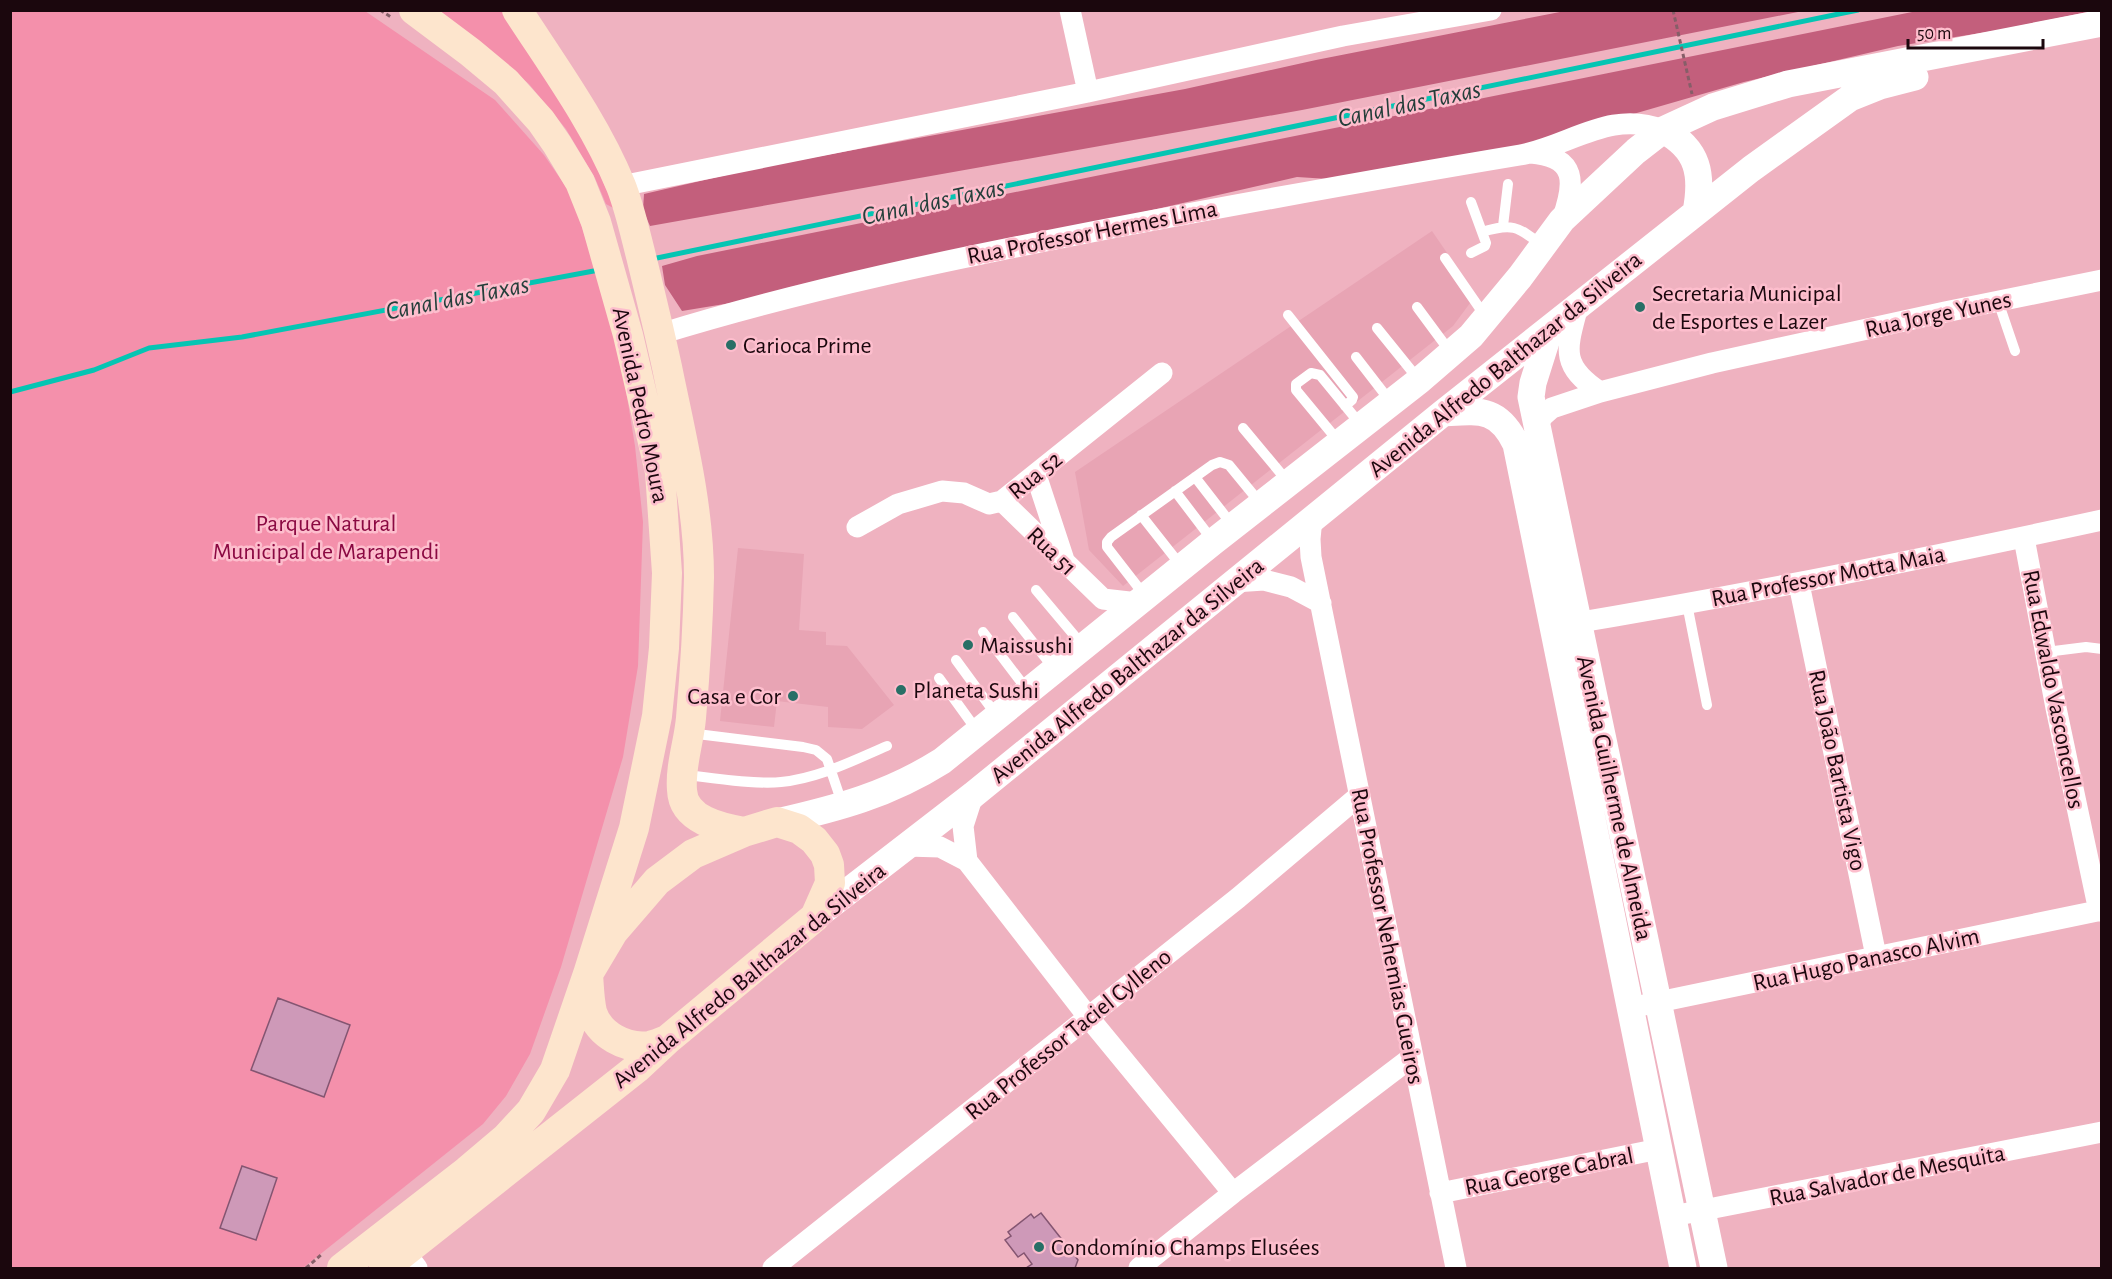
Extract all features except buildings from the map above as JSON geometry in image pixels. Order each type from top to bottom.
[{"type":"main road","name":"Avenida Pedro Moura","points":[[414,10],[506,82],[541,121],[580,182],[596,222],[628,335],[660,472],[667,556],[664,648],[654,735],[634,828],[588,974]]},
{"type":"main road","name":"Avenida Pedro Moura","points":[[517,10],[602,146],[625,198],[658,328],[687,464],[695,520],[698,593],[694,680],[682,775],[682,796],[698,817],[711,824],[744,832]]},
{"type":"main road","name":"Avenida Alfredo Balthazar da Silveira","points":[[333,1261],[467,1171],[506,1138],[531,1111],[555,1070],[588,974],[613,932],[657,881],[693,854],[744,832],[777,822]]},
{"type":"main road","points":[[777,822],[799,829],[814,840],[829,865],[830,883],[815,917]]},
{"type":"main road","name":"Avenida Alfredo Balthazar da Silveira","points":[[402,1263],[815,917]]},
{"type":"main road","points":[[588,974],[589,997],[593,1014],[602,1029],[616,1040],[633,1046],[651,1046],[667,1040]]},
{"type":"street","points":[[1070,10],[1088,92]]},
{"type":"street","points":[[625,198],[1343,36],[1491,10]]},
{"type":"street","name":"Avenida Alfredo Balthazar da Silveira","points":[[777,822],[844,807],[916,777],[942,761],[1339,442],[1353,416],[1390,402],[1420,380],[1479,329],[1563,220],[1636,151],[1663,130],[1698,113],[1753,93],[1788,84],[2102,23]]},
{"type":"street","name":"Avenida Alfredo Balthazar da Silveira","points":[[815,917],[973,795],[1312,518],[1696,212],[1840,104],[1880,86],[2102,40]]},
{"type":"street","name":"Rua Professor Hermes Lima","points":[[658,328],[719,316],[961,257],[1299,192],[1530,153],[1596,129],[1626,122],[1646,123],[1663,130]]},
{"type":"street","points":[[1663,130],[1676,137],[1692,154],[1700,180],[1696,212]]},
{"type":"street","name":"Rua Professor Hermes Lima","points":[[1530,153],[1554,157],[1569,173],[1571,187],[1563,220]]},
{"type":"street","name":"Rua Jorge Yunes","points":[[1536,426],[1552,408],[1600,392],[1724,361],[2102,280]]},
{"type":"street","points":[[1578,306],[1568,349],[1570,360],[1574,370],[1600,392]]},
{"type":"street","name":"Avenida Guilherme de Almeida","points":[[1550,330],[1531,392],[1566,625],[1630,1008],[1683,1269]]},
{"type":"street","name":"Rua 52","points":[[857,527],[898,504],[942,491],[964,494],[989,504],[1002,501],[1162,373]]},
{"type":"street","name":"Avenida Guilherme de Almeida","points":[[1443,413],[1480,412],[1494,416],[1502,422],[1516,444],[1566,625],[1658,1003],[1714,1269]]},
{"type":"street","points":[[1036,475],[1065,564]]},
{"type":"street","name":"Rua 51","points":[[1002,501],[1103,599]]},
{"type":"street","name":"Rua Professor Nehemias Gueiros","points":[[1312,518],[1310,539],[1321,603],[1456,1269]]},
{"type":"street","name":"Rua Professor Motta Maia","points":[[1566,625],[1799,584],[2101,522]]},
{"type":"street","name":"Rua Edwaldo Vasconcellos","points":[[2024,538],[2100,910]]},
{"type":"street","points":[[1234,582],[1264,580],[1291,587],[1321,603]]},
{"type":"street","name":"Rua João Bartista Vigo","points":[[1799,584],[1876,956]]},
{"type":"street","points":[[1091,641],[1103,615],[1103,599],[1141,600]]},
{"type":"street","points":[[967,861],[963,826],[973,795]]},
{"type":"street","name":"Rua Professor Taciel Cylleno","points":[[772,1269],[1238,898],[1360,795]]},
{"type":"street","points":[[907,846],[940,847],[967,861],[1089,1018],[1233,1193]]},
{"type":"street","name":"Rua Hugo Panasco Alvim","points":[[1630,1008],[2100,910]]},
{"type":"street","points":[[1139,1269],[1233,1193],[1412,1057]]},
{"type":"street","name":"Rua Salvador de Mesquita","points":[[1672,1216],[1702,1212],[2102,1132]]},
{"type":"street","name":"Rua George Cabral","points":[[1440,1193],[1659,1149]]},
{"type":"lane","points":[[1503,226],[1508,184]]},
{"type":"lane","points":[[1471,202],[1486,243],[1485,246],[1471,254]]},
{"type":"lane","points":[[1482,232],[1503,226],[1525,232],[1543,246]]},
{"type":"lane","points":[[1444,258],[1486,319]]},
{"type":"lane","points":[[1998,301],[2015,351]]},
{"type":"lane","points":[[1417,307],[1451,353]]},
{"type":"lane","points":[[1288,315],[1353,397],[1353,416]]},
{"type":"lane","points":[[1377,328],[1420,380]]},
{"type":"lane","points":[[1356,357],[1390,402]]},
{"type":"lane","points":[[1339,442],[1298,394],[1296,384],[1311,373],[1316,373],[1353,416]]},
{"type":"lane","points":[[1244,428],[1289,483]]},
{"type":"lane","points":[[1141,600],[1107,547],[1107,542],[1111,537],[1212,465],[1224,463],[1229,465],[1262,504]]},
{"type":"lane","points":[[1195,477],[1223,534]]},
{"type":"lane","points":[[1175,491],[1223,534]]},
{"type":"lane","points":[[1141,515],[1183,567]]},
{"type":"lane","points":[[1036,590],[1091,641]]},
{"type":"lane","points":[[1688,604],[1707,705]]},
{"type":"lane","points":[[1013,617],[1055,670]]},
{"type":"lane","points":[[983,632],[1028,692]]},
{"type":"lane","points":[[2046,652],[2086,647],[2102,649]]},
{"type":"lane","points":[[956,660],[988,724]]},
{"type":"lane","points":[[939,678],[988,724]]},
{"type":"lane","points":[[689,733],[803,747],[823,755],[831,770],[844,807]]},
{"type":"lane","points":[[682,775],[778,783],[843,767],[887,746]]},
{"type":"path","points":[[1673,10],[1687,76]]},
{"type":"path","points":[[306,1269],[333,1261]]},
{"type":"shaded area","points":[[1565,11],[1803,11],[1302,110],[650,226],[643,210],[644,194],[761,167],[1185,89],[1316,60]]},
{"type":"shaded area","points":[[1917,11],[2092,11],[2000,30],[1898,46],[1744,82],[1533,143],[1344,180],[1297,177],[779,295],[682,311],[665,285],[662,266],[697,256]]},
{"type":"shaded area","points":[[1432,231],[1476,295],[1453,326],[1123,586],[1089,550],[1075,472]]},
{"type":"shaded area","points":[[738,548],[804,554],[799,630],[826,632],[826,645],[847,646],[894,705],[862,729],[828,727],[828,707],[777,701],[774,727],[720,721]]},
{"type":"green space","name":"Parque Natural Municipal de Marapendi","points":[[10,11],[365,11],[495,100],[544,155],[571,194],[617,335],[635,446],[643,522],[638,666],[623,757],[561,967],[530,1054],[506,1096],[483,1124],[303,1268],[11,1268]]},
{"type":"green space","points":[[433,11],[505,11],[563,90],[615,209],[606,204],[595,178],[566,129],[529,84],[483,44]]},
{"type":"waterway","name":"Canal das Taxas","points":[[652,259],[1858,10]]},
{"type":"waterway","name":"Canal das Taxas","points":[[10,392],[94,370],[149,348],[242,337],[599,270]]},
{"type":"place","name":"Secretaria Municipal de Esportes e Lazer","points":[[1640,307]]},
{"type":"place","name":"Carioca Prime","points":[[731,345]]},
{"type":"place","name":"Maissushi","points":[[968,645]]},
{"type":"place","name":"Planeta Sushi","points":[[901,690]]},
{"type":"place","name":"Casa e Cor","points":[[793,696]]},
{"type":"place","name":"Condomínio Champs Elusées","points":[[1039,1247]]}]
